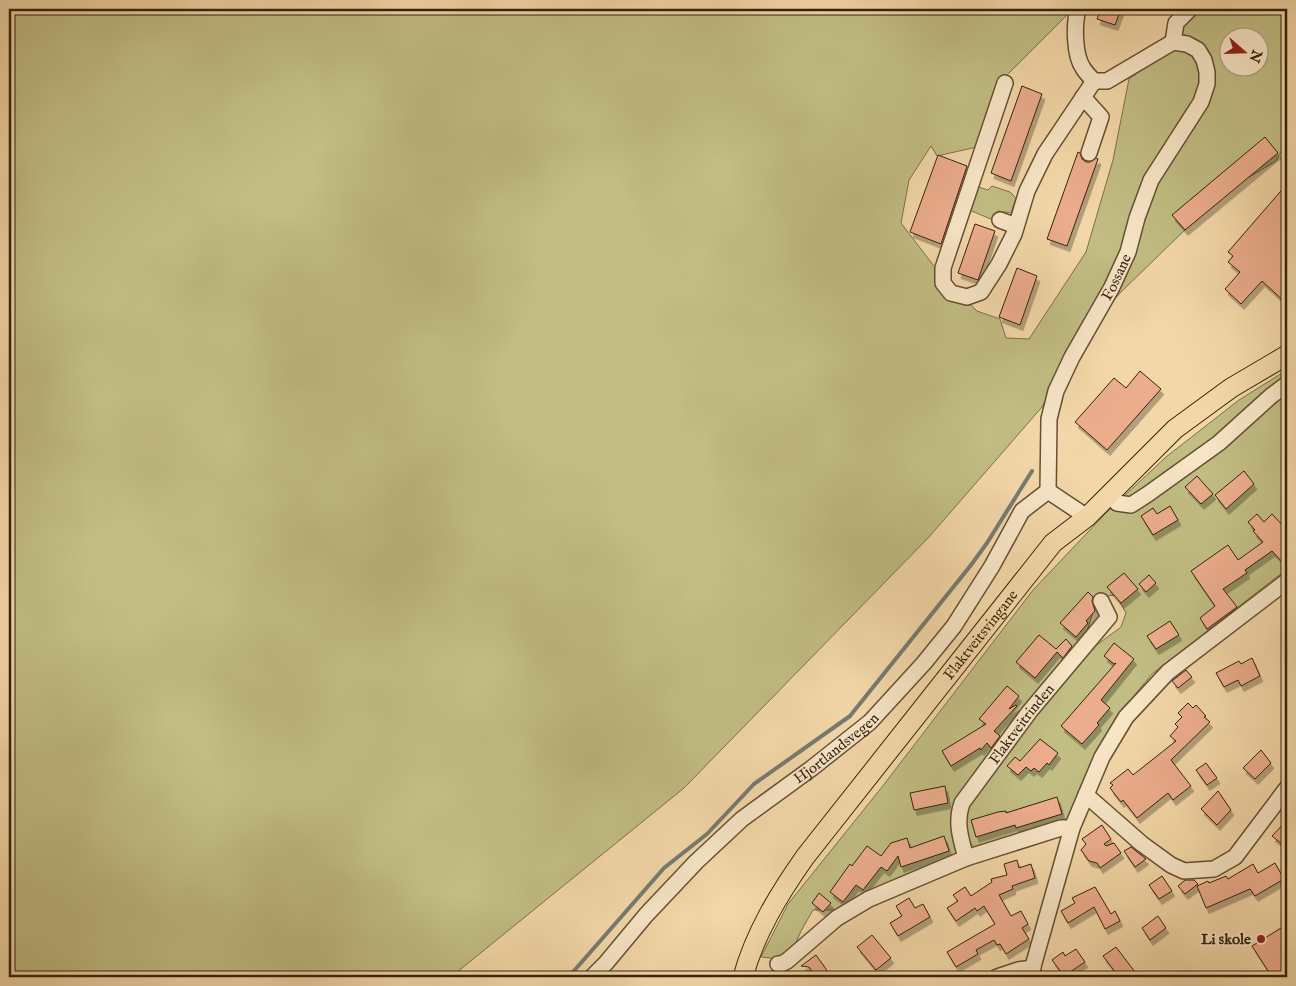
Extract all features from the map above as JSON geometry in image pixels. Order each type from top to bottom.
[{"type":"main road","name":"Flaktveitsvingane","points":[[744,977],[749,957],[784,886],[1054,543],[1087,517],[1175,429],[1231,388],[1287,355]]},
{"type":"street","points":[[1078,9],[1076,16],[1076,41],[1082,67],[1094,81],[1107,81],[1173,42],[1176,23],[1190,9]]},
{"type":"street","name":"Fossane","points":[[1048,491],[1048,419],[1056,391],[1072,357],[1112,287],[1128,252],[1137,218],[1151,180],[1201,102],[1207,84],[1204,60],[1198,50],[1187,44],[1173,42]]},
{"type":"street","points":[[1005,83],[943,268],[943,284],[952,293],[967,297],[981,292],[999,264],[1016,226],[1027,191],[1045,154],[1094,81]]},
{"type":"street","points":[[1083,97],[1101,117],[1089,153]]},
{"type":"street","points":[[1000,220],[1016,226]]},
{"type":"street","points":[[1117,503],[1131,505],[1148,494],[1219,443],[1287,384]]},
{"type":"street","points":[[1048,491],[1087,517]]},
{"type":"street","name":"Hjortlandsvegen","points":[[592,977],[646,915],[696,862],[742,819],[812,768],[870,722],[924,663],[954,626],[992,566],[1022,511],[1048,491]]},
{"type":"street","points":[[997,977],[1018,970],[1031,973],[1072,828],[1102,757],[1126,717],[1168,672],[1287,581]]},
{"type":"street","name":"Flaktveitrinden","points":[[966,858],[959,830],[959,811],[962,803],[1030,711],[1109,617],[1101,601]]},
{"type":"street","points":[[1086,795],[1142,844],[1171,865],[1184,871],[1214,869],[1235,858],[1287,788]]},
{"type":"street","points":[[778,964],[787,961],[836,918],[894,887],[966,858],[1061,828],[1072,828]]},
{"type":"shaded area","points":[[9,9],[1073,9],[1005,77],[977,147],[937,156],[931,146],[909,180],[901,223],[944,279],[977,311],[1000,319],[1006,338],[1029,339],[1086,252],[1113,160],[1129,79],[1173,48],[1189,9],[1269,9],[1271,11],[1287,9],[1287,141],[1276,161],[1224,192],[1120,293],[1078,343],[1042,407],[929,537],[684,788],[451,977],[9,977]]},
{"type":"shaded area","points":[[975,186],[988,190],[992,186],[1010,192],[1016,198],[1011,213],[998,211],[993,220],[967,209]]},
{"type":"shaded area","points":[[1287,370],[1287,569],[1152,674],[1124,708],[1097,754],[1067,819],[976,849],[964,836],[962,812],[1079,658],[1121,627],[1126,613],[1116,595],[1098,597],[1084,640],[958,799],[955,839],[956,854],[837,910],[813,910],[794,947],[779,959],[761,957],[788,904],[882,787],[1033,590],[1105,514],[1166,457],[1239,400]]},
{"type":"building","points":[[1101,9],[1121,9],[1115,25],[1097,19]]},
{"type":"building","points":[[1022,86],[1042,94],[1011,181],[991,173]]},
{"type":"building","points":[[1265,137],[1278,153],[1185,230],[1172,215]]},
{"type":"building","points":[[1078,152],[1086,162],[1098,159],[1067,246],[1047,239]]},
{"type":"building","points":[[938,155],[967,166],[941,244],[910,232]]},
{"type":"building","points":[[1287,184],[1287,304],[1262,281],[1241,304],[1225,289],[1240,272],[1228,262],[1233,256],[1228,252]]},
{"type":"building","points":[[975,224],[995,231],[978,280],[958,273]]},
{"type":"building","points":[[1017,268],[1037,276],[1020,325],[999,317]]},
{"type":"building","points":[[1140,371],[1161,389],[1107,450],[1075,422],[1114,378],[1126,388]]},
{"type":"building","points":[[1244,471],[1254,484],[1226,509],[1215,495]]},
{"type":"building","points":[[1197,476],[1213,494],[1201,504],[1185,487]]},
{"type":"building","points":[[1170,506],[1178,520],[1153,535],[1141,516],[1153,508],[1157,514]]},
{"type":"building","points":[[1257,514],[1264,522],[1272,514],[1287,530],[1287,567],[1272,551],[1245,570],[1247,573],[1223,589],[1237,607],[1207,629],[1200,618],[1215,606],[1191,571],[1228,545],[1238,560],[1263,542],[1248,522]]},
{"type":"building","points":[[1124,573],[1138,589],[1121,603],[1107,587]]},
{"type":"building","points":[[1149,575],[1156,583],[1146,592],[1139,584]]},
{"type":"building","points":[[1088,592],[1093,597],[1092,601],[1095,611],[1076,637],[1060,623]]},
{"type":"building","points":[[1170,621],[1179,635],[1156,649],[1147,636]]},
{"type":"building","points":[[1039,635],[1056,649],[1066,639],[1072,646],[1063,658],[1057,652],[1035,678],[1016,662]]},
{"type":"building","points":[[1114,643],[1134,659],[1101,700],[1110,708],[1097,723],[1099,725],[1082,744],[1061,726],[1116,663],[1114,664],[1104,656]]},
{"type":"building","points":[[1252,658],[1260,676],[1241,686],[1238,680],[1224,687],[1216,673],[1239,661],[1241,664]]},
{"type":"building","points":[[1186,670],[1192,677],[1178,688],[1172,681]]},
{"type":"building","points":[[1007,686],[1019,696],[1009,709],[1017,706],[994,731],[1000,736],[991,748],[987,743],[981,750],[980,748],[951,766],[942,751],[986,724],[979,719]]},
{"type":"building","points":[[1188,703],[1193,708],[1196,705],[1210,722],[1171,760],[1191,786],[1173,800],[1168,793],[1137,818],[1123,800],[1121,802],[1110,788],[1113,785],[1110,783],[1128,769],[1133,775],[1176,741],[1170,736],[1178,727],[1175,724],[1182,717],[1178,713]]},
{"type":"building","points":[[1040,739],[1058,753],[1049,765],[1047,763],[1039,772],[1034,768],[1031,771],[1026,767],[1018,775],[1007,766],[1015,757],[1020,761]]},
{"type":"building","points":[[1261,750],[1271,763],[1255,779],[1243,768]]},
{"type":"building","points":[[1206,763],[1217,778],[1207,785],[1196,770]]},
{"type":"building","points":[[945,786],[948,803],[914,810],[910,793]]},
{"type":"building","points":[[1218,791],[1231,810],[1217,825],[1201,809]]},
{"type":"building","points":[[1057,797],[1062,814],[1016,828],[1015,825],[976,837],[971,820],[998,812],[1006,811],[1006,813]]},
{"type":"building","points":[[1287,820],[1287,848],[1272,836]]},
{"type":"building","points":[[1102,825],[1111,839],[1104,844],[1106,846],[1114,843],[1121,853],[1100,868],[1097,863],[1089,861],[1081,850],[1086,844],[1082,839]]},
{"type":"building","points":[[944,836],[949,851],[901,867],[898,856],[887,871],[881,867],[863,890],[856,885],[843,902],[830,892],[850,864],[852,866],[867,846],[881,856],[891,843],[907,838],[910,848]]},
{"type":"building","points":[[1131,847],[1146,859],[1135,867],[1124,851]]},
{"type":"building","points":[[1017,860],[1019,868],[1031,864],[1035,878],[1012,886],[1013,889],[999,895],[1011,916],[1021,911],[1028,924],[1022,928],[1029,939],[1006,954],[1000,944],[997,945],[994,940],[976,950],[978,954],[956,967],[947,952],[995,924],[984,906],[977,911],[975,908],[956,921],[947,908],[958,901],[953,895],[965,887],[971,896],[992,882],[991,879],[1007,875],[1004,864]]},
{"type":"building","points":[[1275,863],[1284,879],[1255,896],[1250,889],[1206,908],[1197,886],[1226,876],[1228,879],[1253,864],[1258,873]]},
{"type":"building","points":[[1162,876],[1172,891],[1159,899],[1149,885]]},
{"type":"building","points":[[1185,880],[1194,880],[1198,884],[1185,894],[1178,886]]},
{"type":"building","points":[[1095,887],[1111,914],[1115,911],[1120,921],[1105,929],[1094,907],[1068,923],[1061,911],[1075,903],[1072,898]]},
{"type":"building","points":[[819,893],[831,903],[823,912],[812,903]]},
{"type":"building","points":[[909,898],[915,908],[923,904],[930,917],[898,936],[890,923],[902,916],[896,906]]},
{"type":"building","points":[[1158,916],[1166,928],[1150,940],[1142,928]]},
{"type":"building","points":[[1281,928],[1287,937],[1287,977],[1272,977],[1252,946]]},
{"type":"building","points":[[872,935],[891,958],[876,970],[857,947]]},
{"type":"building","points":[[1116,947],[1135,972],[1128,977],[1119,977],[1103,956]]},
{"type":"building","points":[[1076,949],[1085,962],[1064,976],[1052,960],[1063,952],[1065,956]]},
{"type":"building","points":[[816,955],[830,977],[816,977],[809,967],[801,966]]},
{"type":"waterway","points":[[561,977],[573,972],[664,868],[707,834],[754,784],[850,716],[971,565],[1032,471]]},
{"type":"place","name":"Li skole","points":[[1261,939]]}]
